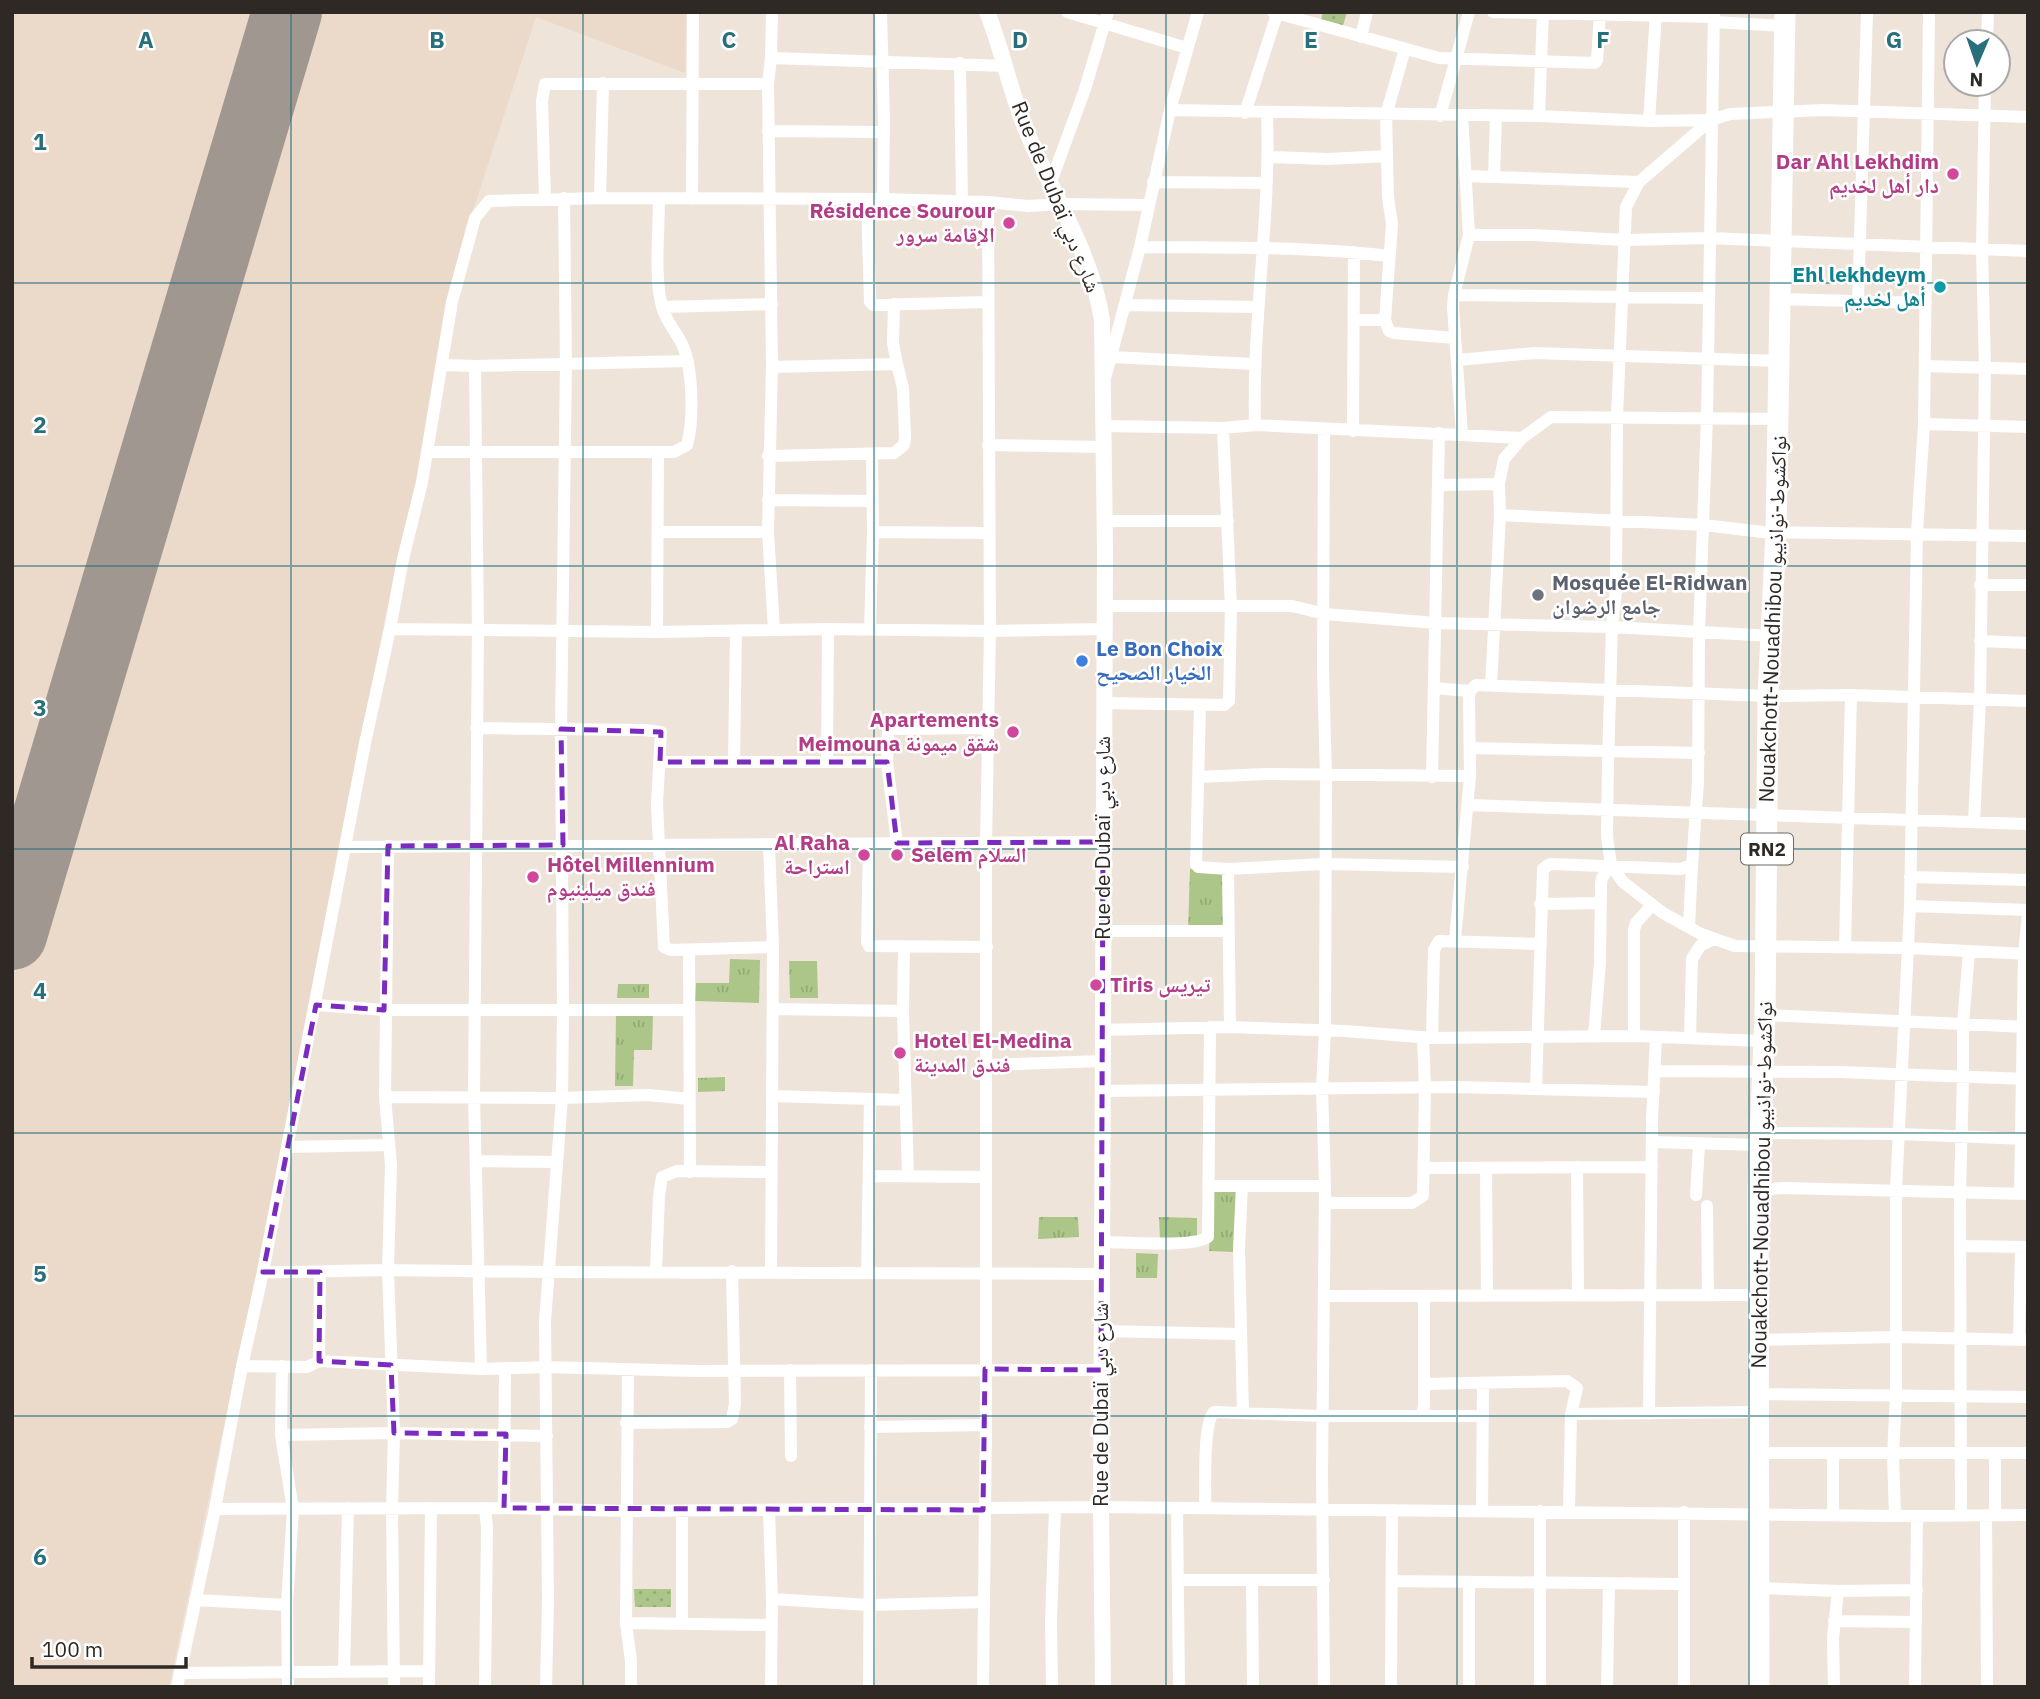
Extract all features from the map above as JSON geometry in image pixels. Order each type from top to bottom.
[{"type":"highway","name":"Nouakchott-Nouadhibou نواكشوط-نواذيبو","points":[[1759,1687],[1758,1189],[1765,1016],[1768,696],[1779,419],[1785,19]]},
{"type":"street","points":[[692,199],[693,12]]},
{"type":"street","points":[[772,12],[768,84],[772,304],[768,532],[774,630]]},
{"type":"street","points":[[881,12],[883,199]]},
{"type":"street","name":"Rue de Dubaï شارع دبي","points":[[987,12],[1026,131],[1086,259],[1099,299],[1102,320],[1105,521],[1101,1331],[1103,1687]]},
{"type":"street","points":[[1068,12],[1106,18],[1188,48]]},
{"type":"street","points":[[1104,379],[1140,247],[1170,110],[1198,12]]},
{"type":"street","points":[[1361,37],[1367,12]]},
{"type":"street","points":[[1440,116],[1469,12]]},
{"type":"street","points":[[1493,12],[1785,19]]},
{"type":"street","points":[[1539,116],[1543,12]]},
{"type":"street","points":[[1858,302],[1866,112],[1867,12]]},
{"type":"street","points":[[1895,1516],[1893,1455],[1896,1396],[1896,1190],[1910,906],[1917,532],[1924,424],[1929,12]]},
{"type":"street","points":[[1245,113],[1275,13],[1313,18],[1361,37],[1455,60],[1595,63],[1600,13]]},
{"type":"street","points":[[1649,121],[1656,14]]},
{"type":"street","points":[[1689,927],[1699,753],[1699,632],[1707,417],[1714,17]]},
{"type":"street","points":[[1051,182],[1085,89],[1106,18]]},
{"type":"street","points":[[1405,49],[1386,115],[1388,197],[1392,224],[1385,320],[1389,331],[1454,338]]},
{"type":"street","points":[[771,58],[1006,66]]},
{"type":"street","points":[[960,63],[962,202]]},
{"type":"street","points":[[545,198],[542,101],[545,83],[768,84]]},
{"type":"street","points":[[600,198],[603,83]]},
{"type":"street","points":[[1974,822],[1980,700],[1980,534],[1985,368],[1982,250],[1984,98]]},
{"type":"street","points":[[1170,110],[1539,116],[1649,121],[1711,120],[1730,114],[1784,111],[2028,117]]},
{"type":"street","points":[[1255,425],[1254,365],[1267,183],[1267,113]]},
{"type":"street","points":[[1462,115],[1469,235],[1454,295],[1454,338],[1458,359],[1462,435]]},
{"type":"street","points":[[1494,177],[1496,116]]},
{"type":"street","points":[[1711,120],[1640,182],[1626,206],[1617,417],[1616,591],[1612,627],[1608,750],[1608,853],[1611,865],[1623,882],[1652,905],[1714,939],[1744,948],[1908,948],[2026,954]]},
{"type":"street","points":[[768,131],[884,132]]},
{"type":"street","points":[[1268,157],[1328,159],[1387,156]]},
{"type":"street","points":[[1465,176],[1640,182]]},
{"type":"street","points":[[1153,182],[1267,183]]},
{"type":"street","points":[[177,1687],[288,1147],[365,743],[428,452],[452,302],[475,218],[489,201],[545,198],[883,199],[1028,206],[1148,205]]},
{"type":"street","points":[[546,1687],[545,1321],[562,1098],[561,729],[566,454],[564,198]]},
{"type":"street","points":[[428,452],[674,452],[687,445],[691,422],[688,361],[662,307],[659,199]]},
{"type":"street","points":[[867,200],[870,302],[873,305],[988,302]]},
{"type":"street","points":[[982,1687],[986,1425],[986,845],[990,631],[988,202]]},
{"type":"street","points":[[1469,235],[1624,240],[1780,240],[1860,246],[2028,251]]},
{"type":"street","points":[[1140,247],[1261,248],[1389,256]]},
{"type":"street","points":[[1353,430],[1354,252]]},
{"type":"street","points":[[1454,295],[1708,298]]},
{"type":"street","points":[[1780,299],[1926,303]]},
{"type":"street","points":[[662,307],[772,304]]},
{"type":"street","points":[[768,456],[872,455],[894,453],[904,445],[903,388],[893,343],[894,304]]},
{"type":"street","points":[[1125,305],[1258,307]]},
{"type":"street","points":[[1354,320],[1385,320]]},
{"type":"street","points":[[1458,359],[1535,354],[1779,362]]},
{"type":"street","points":[[1111,357],[1254,365]]},
{"type":"street","points":[[443,365],[688,361]]},
{"type":"street","points":[[772,368],[897,365]]},
{"type":"street","points":[[475,366],[478,630],[474,1097],[481,1368]]},
{"type":"street","points":[[1925,366],[2028,369]]},
{"type":"street","points":[[1491,685],[1500,484],[1504,459],[1522,438],[1551,417],[1779,419]]},
{"type":"street","points":[[1924,424],[2028,427]]},
{"type":"street","points":[[1104,426],[1223,428],[1255,425],[1522,438]]},
{"type":"street","points":[[1104,703],[1224,705],[1230,699],[1231,607],[1223,428]]},
{"type":"street","points":[[1324,430],[1324,1687]]},
{"type":"street","points":[[1432,777],[1439,433]]},
{"type":"street","points":[[988,445],[1104,447]]},
{"type":"street","points":[[657,632],[658,452]]},
{"type":"street","points":[[870,629],[872,455]]},
{"type":"street","points":[[1438,485],[1500,484]]},
{"type":"street","points":[[768,500],[872,501]]},
{"type":"street","points":[[1500,515],[1704,525],[1776,532],[1917,532],[2028,536]]},
{"type":"street","points":[[1105,521],[1228,521]]},
{"type":"street","points":[[658,533],[768,532]]},
{"type":"street","points":[[873,532],[989,533]]},
{"type":"street","points":[[1980,585],[2028,585]]},
{"type":"street","points":[[1105,606],[1292,607],[1325,614],[1436,623],[1612,627],[1772,636]]},
{"type":"street","points":[[390,629],[657,632],[1104,629]]},
{"type":"street","points":[[827,762],[828,629]]},
{"type":"street","points":[[734,762],[736,631]]},
{"type":"street","points":[[1980,640],[2028,643]]},
{"type":"street","points":[[1434,688],[1469,691],[1476,685],[1491,685],[1768,696],[1851,695],[2028,701]]},
{"type":"street","points":[[1455,940],[1470,776],[1469,691]]},
{"type":"street","points":[[1845,947],[1851,695]]},
{"type":"street","points":[[1200,705],[1196,864],[1200,869],[1324,864],[1462,867]]},
{"type":"street","points":[[476,728],[661,732],[657,804],[664,947],[671,950],[773,947]]},
{"type":"street","points":[[897,844],[886,735],[891,729],[988,728]]},
{"type":"street","points":[[1470,748],[1699,753]]},
{"type":"street","points":[[659,762],[887,762]]},
{"type":"street","points":[[1198,777],[1266,774],[1470,776]]},
{"type":"street","points":[[1468,805],[2028,824]]},
{"type":"street","points":[[346,846],[986,845],[1103,842]]},
{"type":"street","points":[[769,845],[773,947],[771,1272]]},
{"type":"street","points":[[869,845],[869,946],[987,947]]},
{"type":"street","points":[[388,846],[384,1010],[385,1097],[391,1165],[388,1270],[394,1433],[394,1687]]},
{"type":"street","points":[[1536,1088],[1543,869],[1550,864],[1681,869],[1692,864]]},
{"type":"street","points":[[1594,1036],[1602,878],[1611,865]]},
{"type":"street","points":[[1228,869],[1230,1027]]},
{"type":"street","points":[[1910,877],[2028,880]]},
{"type":"street","points":[[1540,904],[1601,903]]},
{"type":"street","points":[[1634,1037],[1634,930],[1636,923],[1652,905]]},
{"type":"street","points":[[1758,1189],[2024,1194],[2028,912],[1910,906]]},
{"type":"street","points":[[1103,931],[1228,930]]},
{"type":"street","points":[[1690,1038],[1692,958],[1700,946],[1714,939]]},
{"type":"street","points":[[1325,1203],[1412,1203],[1423,1196],[1427,1038],[1434,950],[1439,941],[1541,944]]},
{"type":"street","points":[[904,947],[903,1012],[908,1176]]},
{"type":"street","points":[[689,950],[690,1171]]},
{"type":"street","points":[[1961,1515],[1959,1191],[1964,1078],[1963,1024],[1969,952]]},
{"type":"street","points":[[316,1005],[384,1010],[689,1010]]},
{"type":"street","points":[[773,1009],[903,1012]]},
{"type":"street","points":[[1765,1016],[2025,1027]]},
{"type":"street","points":[[1102,1241],[1202,1242],[1208,1237],[1210,1027]]},
{"type":"street","points":[[1102,1030],[1230,1027],[1325,1030],[1427,1038],[1594,1036],[1763,1041]]},
{"type":"street","points":[[1649,1414],[1656,1037]]},
{"type":"street","points":[[986,1065],[1102,1061]]},
{"type":"street","points":[[1655,1071],[1839,1072],[2024,1079]]},
{"type":"street","points":[[1103,1091],[1536,1088],[1654,1092]]},
{"type":"street","points":[[385,1097],[562,1098],[648,1095],[689,1099]]},
{"type":"street","points":[[772,1096],[905,1100]]},
{"type":"street","points":[[867,1273],[870,1099]]},
{"type":"street","points":[[1652,1142],[1699,1144],[1900,1134],[2024,1138]]},
{"type":"street","points":[[1696,1195],[1699,1144]]},
{"type":"street","points":[[288,1147],[389,1145]]},
{"type":"street","points":[[476,1161],[557,1162]]},
{"type":"street","points":[[1577,1167],[1578,1296]]},
{"type":"street","points":[[1424,1168],[1652,1167]]},
{"type":"street","points":[[1486,1168],[1487,1295]]},
{"type":"street","points":[[656,1272],[662,1177],[672,1172],[690,1171],[770,1172]]},
{"type":"street","points":[[869,1176],[985,1177]]},
{"type":"street","points":[[1209,1186],[1325,1186]]},
{"type":"street","points":[[1242,1186],[1242,1413]]},
{"type":"street","points":[[1707,1206],[1708,1295]]},
{"type":"street","points":[[1758,1340],[1896,1337],[2023,1340],[2024,1247],[1961,1246]]},
{"type":"street","points":[[263,1272],[388,1270],[477,1273],[732,1271],[1103,1274]]},
{"type":"street","points":[[626,1423],[727,1422],[735,1413],[732,1271]]},
{"type":"street","points":[[319,1361],[320,1272]]},
{"type":"street","points":[[1324,1297],[1759,1295]]},
{"type":"street","points":[[1422,1416],[1424,1297]]},
{"type":"street","points":[[1101,1331],[1240,1334]]},
{"type":"street","points":[[242,1366],[307,1367],[319,1361],[481,1368],[733,1371],[1101,1370]]},
{"type":"street","points":[[282,1366],[281,1435],[293,1509],[287,1605],[288,1687]]},
{"type":"street","points":[[504,1508],[505,1368]]},
{"type":"street","points":[[628,1369],[626,1623],[631,1687]]},
{"type":"street","points":[[790,1370],[791,1457]]},
{"type":"street","points":[[869,1687],[871,1370]]},
{"type":"street","points":[[1424,1384],[1567,1381],[1577,1388],[1571,1415],[1569,1511]]},
{"type":"street","points":[[1482,1511],[1483,1383]]},
{"type":"street","points":[[1571,1415],[1649,1414],[1759,1403],[1896,1396],[2028,1397]]},
{"type":"street","points":[[1205,1508],[1207,1439],[1211,1414],[1214,1412],[1322,1416],[1483,1416]]},
{"type":"street","points":[[870,1427],[986,1425]]},
{"type":"street","points":[[281,1435],[394,1433],[547,1436]]},
{"type":"street","points":[[1759,1453],[2028,1453]]},
{"type":"street","points":[[1987,1687],[1995,1453]]},
{"type":"street","points":[[1832,1515],[1833,1454]]},
{"type":"street","points":[[215,1509],[504,1508],[682,1511],[1101,1507],[1895,1516],[2028,1515]]},
{"type":"street","points":[[344,1672],[348,1508]]},
{"type":"street","points":[[429,1687],[431,1508]]},
{"type":"street","points":[[485,1508],[485,1687]]},
{"type":"street","points":[[1177,1508],[1179,1687]]},
{"type":"street","points":[[1052,1687],[1055,1509]]},
{"type":"street","points":[[769,1510],[771,1687]]},
{"type":"street","points":[[1391,1687],[1392,1510]]},
{"type":"street","points":[[682,1511],[682,1623]]},
{"type":"street","points":[[1540,1511],[1540,1687]]},
{"type":"street","points":[[1684,1512],[1684,1687]]},
{"type":"street","points":[[1916,1687],[1917,1516]]},
{"type":"street","points":[[1178,1580],[1324,1580]]},
{"type":"street","points":[[1252,1580],[1252,1687]]},
{"type":"street","points":[[1392,1581],[1683,1584]]},
{"type":"street","points":[[1469,1582],[1469,1687]]},
{"type":"street","points":[[1607,1687],[1609,1584]]},
{"type":"street","points":[[1759,1588],[1917,1590]]},
{"type":"street","points":[[1834,1687],[1834,1621],[1838,1591]]},
{"type":"street","points":[[772,1599],[869,1605],[984,1602]]},
{"type":"street","points":[[195,1600],[287,1605]]},
{"type":"street","points":[[1834,1621],[1916,1622]]},
{"type":"street","points":[[626,1623],[772,1625]]},
{"type":"street","points":[[181,1673],[429,1671]]},
{"type":"highlighted area","points":[[561,729],[661,732],[660,762],[887,762],[897,843],[1103,842],[1101,1370],[985,1369],[983,1510],[504,1508],[506,1434],[394,1433],[391,1365],[319,1361],[320,1272],[263,1272],[316,1005],[384,1010],[388,846],[563,845]]},
{"type":"shaded area","points":[[12,12],[686,12],[685,73],[536,17],[465,235],[415,489],[384,623],[252,1293],[169,1687],[12,1687]]},
{"type":"green space","points":[[1323,12],[1347,12],[1342,29],[1320,24]]},
{"type":"green space","points":[[1190,869],[1226,869],[1228,928],[1188,931]]},
{"type":"green space","points":[[730,959],[760,960],[759,1003],[695,1001],[696,983],[729,983]]},
{"type":"green space","points":[[789,961],[817,961],[818,998],[790,998]]},
{"type":"green space","points":[[618,984],[649,984],[649,998],[617,998]]},
{"type":"green space","points":[[616,1014],[653,1015],[652,1050],[634,1050],[633,1086],[615,1086]]},
{"type":"green space","points":[[725,1077],[725,1091],[698,1092],[698,1078]]},
{"type":"green space","points":[[1238,1188],[1234,1252],[1209,1251],[1212,1189]]},
{"type":"green space","points":[[1039,1217],[1078,1217],[1079,1237],[1038,1239]]},
{"type":"green space","points":[[1159,1217],[1197,1218],[1197,1239],[1160,1239]]},
{"type":"green space","points":[[1136,1253],[1158,1254],[1157,1278],[1136,1278]]},
{"type":"green space","points":[[634,1589],[671,1589],[671,1607],[635,1607]]},
{"type":"runway","points":[[12,935],[287,12]]},
{"type":"place","name":"Dar Ahl Lekhdim دار أهل لخديم","points":[[1953,174]]},
{"type":"place","name":"Résidence Sourour الإقامة سرور","points":[[1009,223]]},
{"type":"place","name":"Ehl lekhdeym أهل لخديم","points":[[1940,287]]},
{"type":"place","name":"Mosquée El-Ridwan جامع الرضوان","points":[[1538,595]]},
{"type":"place","name":"Le Bon Choix الخيار الصحيح","points":[[1082,661]]},
{"type":"place","name":"Apartements Meimouna شقق ميمونة","points":[[1013,732]]},
{"type":"place","name":"Al Raha استراحة","points":[[864,855]]},
{"type":"place","name":"Selem السلام","points":[[897,855]]},
{"type":"place","name":"Hôtel Millennium فندق ميلينيوم","points":[[533,877]]},
{"type":"place","name":"Tiris تيريس","points":[[1096,985]]},
{"type":"place","name":"Hotel El-Medina فندق المدينة","points":[[900,1053]]}]
